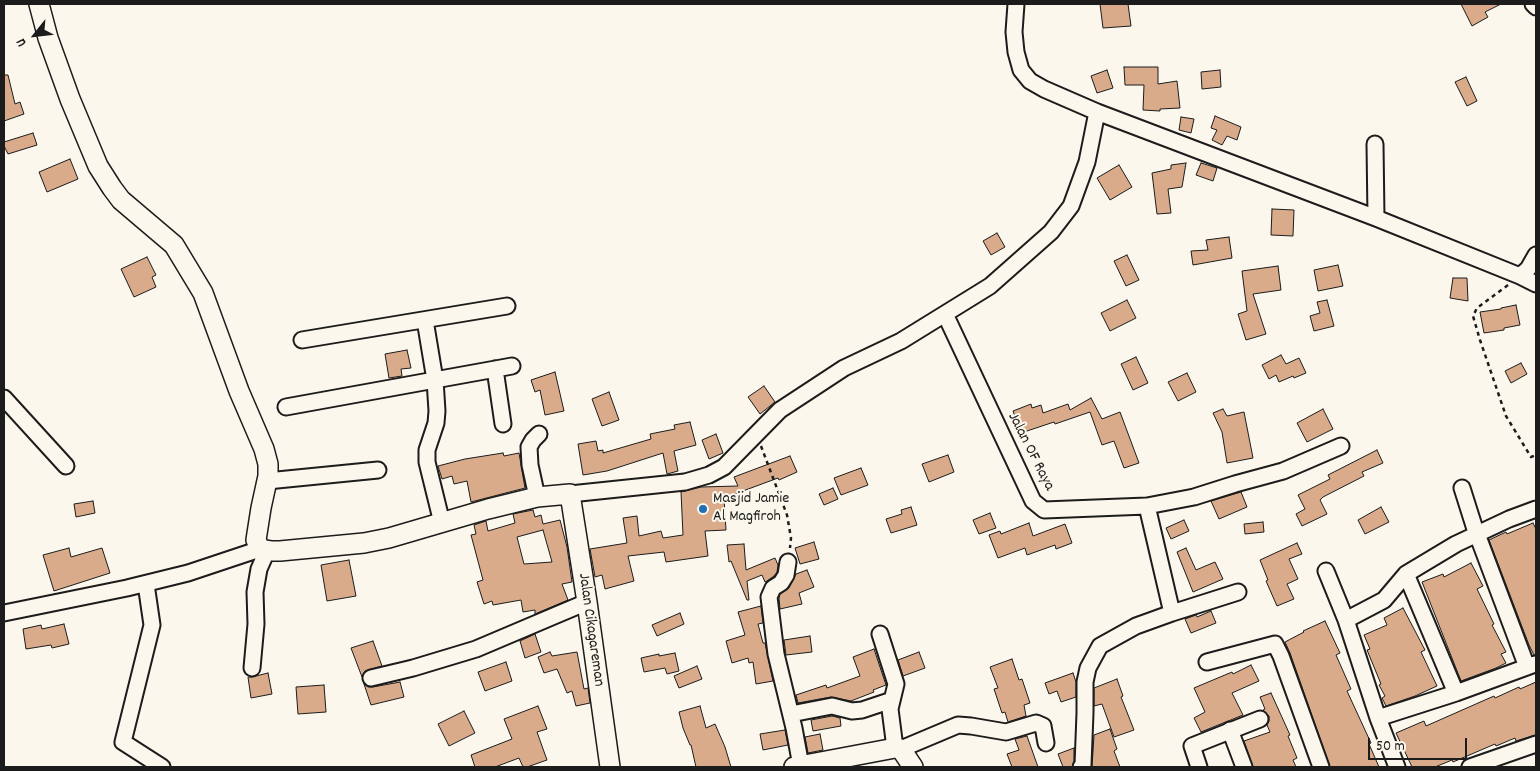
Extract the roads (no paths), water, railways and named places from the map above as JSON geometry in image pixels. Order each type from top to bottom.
[{"type":"street","points":[[38,4],[70,99],[101,172],[121,200],[174,246],[203,293],[239,391],[264,449],[268,464],[267,480],[256,540],[263,550],[255,592],[256,624],[252,668]]},
{"type":"street","points":[[1016,4],[1014,32],[1016,52],[1021,70],[1030,81],[1044,89],[1097,112],[1376,218],[1528,271],[1536,284]]},
{"type":"street","points":[[1532,4],[1536,7]]},
{"type":"street","points":[[4,613],[146,584],[263,550],[280,551],[364,543],[389,538],[537,497],[685,482],[709,475],[724,467],[780,410],[844,368],[902,341],[990,286],[1051,232],[1071,206],[1087,162],[1097,112]]},
{"type":"street","points":[[1375,144],[1376,218]]},
{"type":"street","points":[[1528,271],[1536,255]]},
{"type":"street","points":[[302,340],[507,306]]},
{"type":"street","name":"Jalan OF Raya","points":[[945,314],[1033,501],[1044,510],[1147,506],[1194,497],[1283,471],[1341,446]]},
{"type":"street","points":[[425,320],[437,400],[436,423],[427,450],[426,462],[442,523]]},
{"type":"street","points":[[286,407],[512,366]]},
{"type":"street","points":[[495,369],[503,424]]},
{"type":"street","points":[[4,398],[66,466]]},
{"type":"street","points":[[537,497],[528,447],[539,434]]},
{"type":"street","points":[[267,480],[378,470]]},
{"type":"street","points":[[1378,718],[1456,693],[1531,665],[1477,534],[1462,488]]},
{"type":"street","name":"Jalan Cikagareman","points":[[570,494],[610,767]]},
{"type":"street","points":[[1147,506],[1172,613]]},
{"type":"street","points":[[1346,620],[1384,600],[1406,574],[1456,544],[1509,519],[1536,509]]},
{"type":"street","points":[[788,562],[786,575],[782,583],[773,588],[769,598],[776,654],[790,714],[798,766],[898,748],[958,725],[1006,732],[1036,723],[1043,726],[1046,743]]},
{"type":"street","points":[[1326,571],[1346,620],[1378,718],[1397,767]]},
{"type":"street","points":[[1406,574],[1456,693]]},
{"type":"street","points":[[146,584],[152,625],[123,742],[162,767]]},
{"type":"street","points":[[1081,767],[1083,765],[1085,682],[1088,668],[1100,646],[1136,626],[1238,592]]},
{"type":"street","points":[[371,678],[413,668],[476,649],[587,602]]},
{"type":"street","points":[[880,634],[896,684],[890,709],[898,748],[913,767]]},
{"type":"street","points":[[1207,662],[1275,644],[1321,767]]},
{"type":"street","points":[[790,714],[832,706],[852,711],[862,710],[892,700]]},
{"type":"street","points":[[1199,767],[1192,746],[1260,719]]},
{"type":"street","points":[[1230,730],[1244,767]]},
{"type":"street","points":[[1470,767],[1536,744]]},
{"type":"place","name":"Masjid Jamie Al Magfiroh","points":[[703,509]]}]
